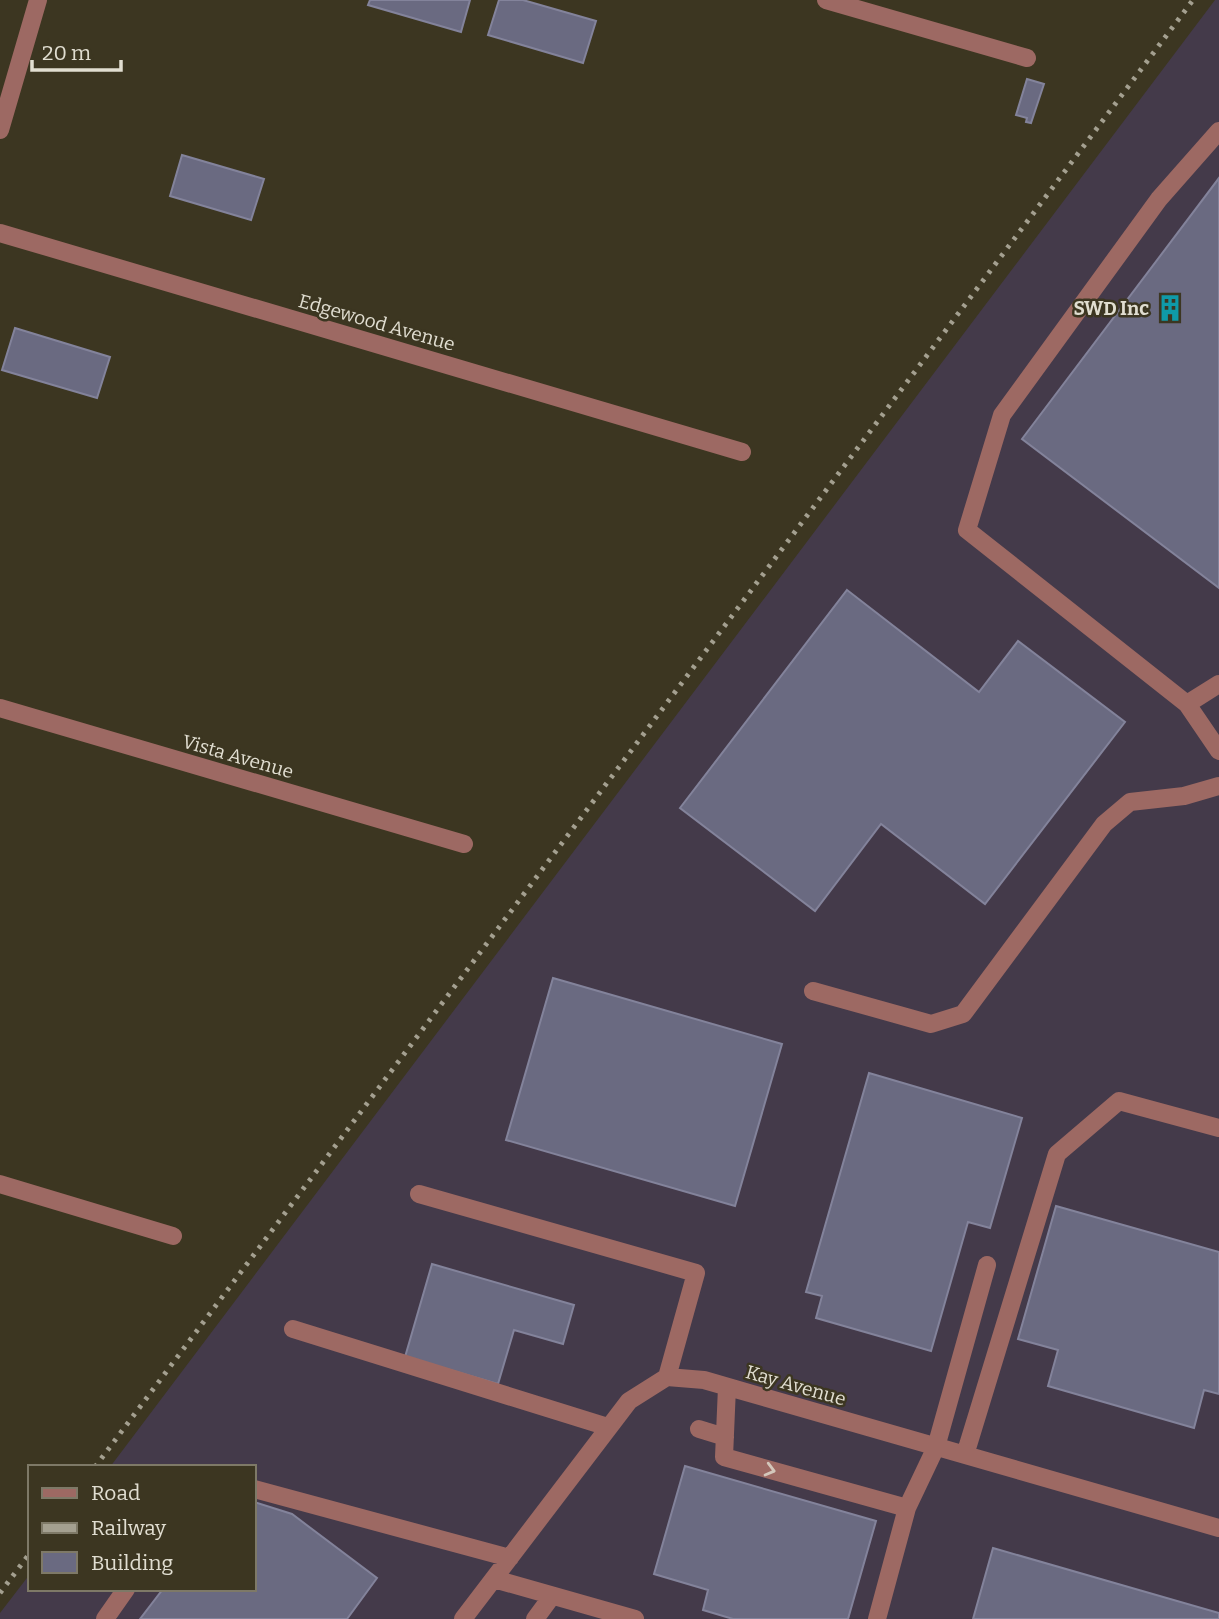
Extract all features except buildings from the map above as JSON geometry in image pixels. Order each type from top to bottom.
[{"type":"street","points":[[0,130],[38,0]]},
{"type":"street","points":[[826,0],[1027,58]]},
{"type":"street","points":[[1219,131],[1159,198],[1002,415],[967,530],[1187,704],[1219,751]]},
{"type":"street","name":"Edgewood Avenue","points":[[0,233],[741,452]]},
{"type":"street","points":[[1187,704],[1219,684]]},
{"type":"street","name":"Vista Avenue","points":[[0,708],[464,844]]},
{"type":"street","points":[[813,991],[931,1024],[963,1014],[1104,824],[1130,802],[1184,796],[1219,786]]},
{"type":"street","points":[[965,1455],[1057,1154],[1119,1101],[1219,1128]]},
{"type":"street","points":[[0,1184],[173,1236]]},
{"type":"street","points":[[419,1194],[696,1273],[667,1377],[629,1401],[463,1619]]},
{"type":"street","points":[[877,1619],[907,1508],[936,1447],[987,1265]]},
{"type":"street","points":[[293,1329],[608,1427]]},
{"type":"street","name":"Kay Avenue","points":[[667,1377],[727,1387],[1219,1528]]},
{"type":"street","points":[[727,1387],[724,1457],[907,1508]]},
{"type":"street","points":[[699,1429],[725,1437]]},
{"type":"street","points":[[256,1490],[510,1558]]},
{"type":"street","points":[[494,1579],[635,1619]]},
{"type":"street","points":[[105,1619],[125,1591]]},
{"type":"street","points":[[535,1619],[552,1596]]},
{"type":"shaded area","points":[[1215,0],[1219,0],[1219,1619],[0,1619],[0,1613],[28,1577],[28,1591],[256,1591],[256,1465],[112,1465]]},
{"type":"railway","points":[[96,1465],[1193,0]]},
{"type":"railway","points":[[0,1593],[28,1556]]},
{"type":"place","name":"SWD Inc","points":[[1170,308]]}]
